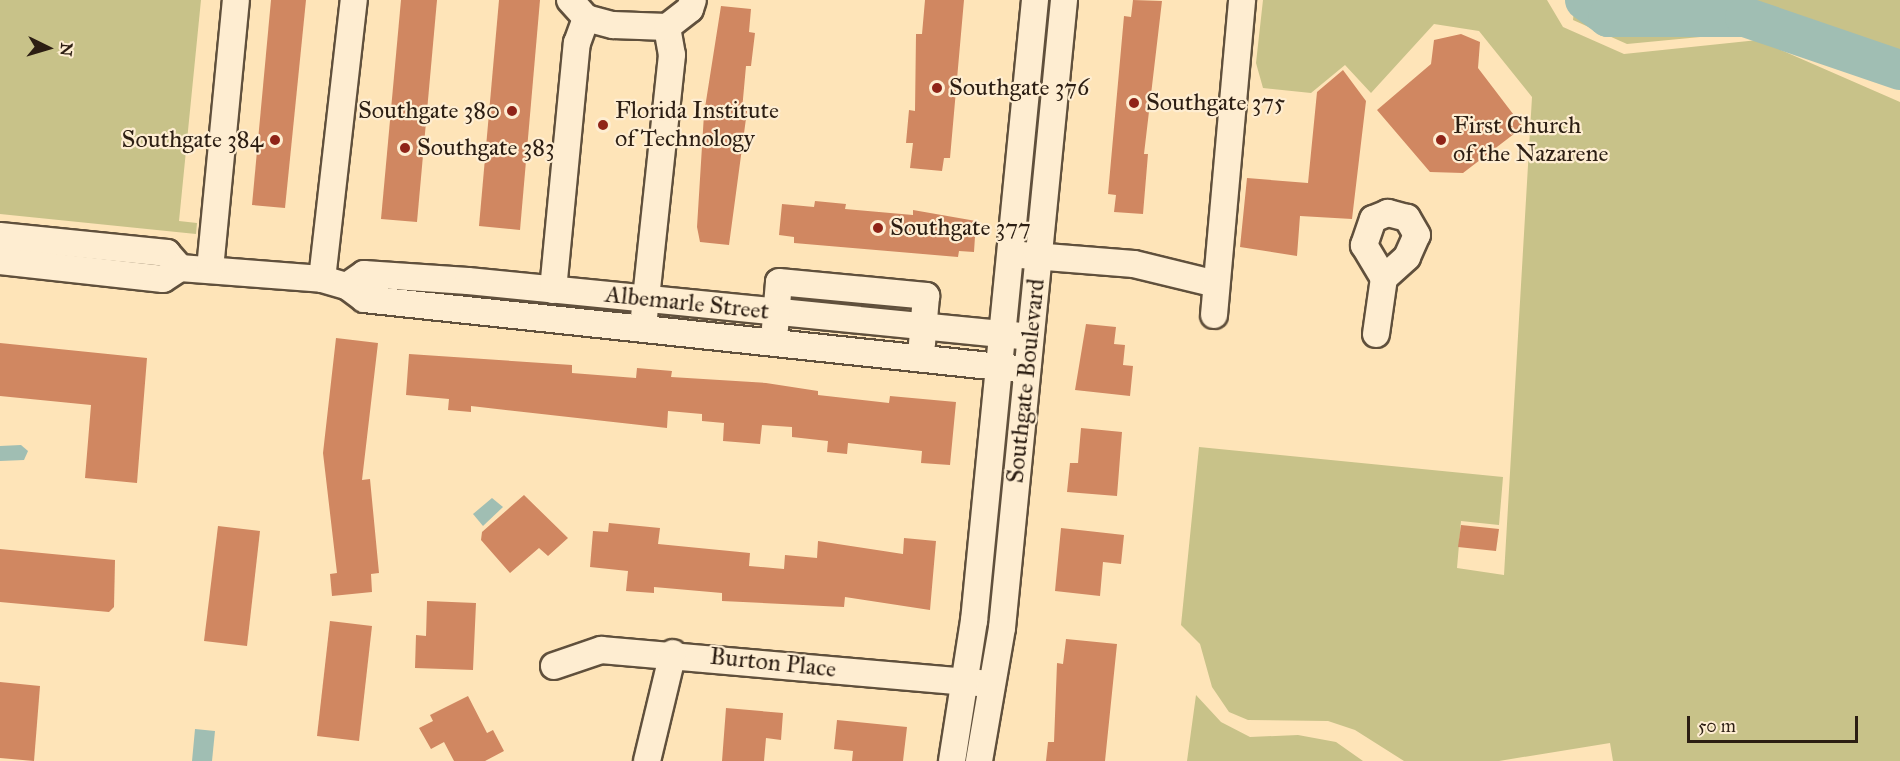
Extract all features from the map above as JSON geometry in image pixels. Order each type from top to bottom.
[{"type":"street","points":[[210,269],[236,0]]},
{"type":"street","points":[[322,279],[354,0]]},
{"type":"street","points":[[562,318],[559,290],[578,9],[613,25],[667,27],[690,9],[693,0]]},
{"type":"street","name":"Southgate Boulevard","points":[[952,761],[967,681],[1005,334],[1009,254],[1035,0]]},
{"type":"street","name":"Southgate Boulevard","points":[[979,761],[994,684],[1064,0]]},
{"type":"street","points":[[1214,315],[1242,0]]},
{"type":"street","points":[[643,325],[672,55],[667,27]]},
{"type":"street","points":[[0,236],[167,253],[180,268]]},
{"type":"street","points":[[1009,254],[1134,264],[1216,284]]},
{"type":"street","name":"Albemarle Street","points":[[0,261],[163,279],[180,268],[322,279],[347,286],[363,299],[643,325],[1027,370]]},
{"type":"street","name":"Albemarle Street","points":[[347,286],[364,274],[448,280],[1030,337]]},
{"type":"street","points":[[1376,334],[1384,278]]},
{"type":"street","points":[[446,308],[448,280]]},
{"type":"street","points":[[773,341],[776,312]]},
{"type":"street","points":[[921,356],[924,327]]},
{"type":"street","name":"Burton Place","points":[[554,666],[601,650],[673,653],[994,684]]},
{"type":"street","points":[[647,761],[673,653]]},
{"type":"shaded area","points":[[0,0],[201,0],[179,221],[197,223],[196,234],[0,214]]},
{"type":"shaded area","points":[[1263,0],[1547,0],[1563,27],[1624,54],[1758,40],[1900,102],[1900,761],[1613,761],[1610,743],[1499,761],[1404,761],[1355,730],[1328,721],[1248,720],[1229,712],[1212,687],[1200,644],[1181,625],[1199,447],[1503,477],[1499,525],[1461,521],[1457,568],[1504,575],[1532,97],[1479,31],[1434,24],[1371,93],[1345,65],[1311,93],[1263,88],[1256,63]]},
{"type":"shaded area","points":[[1575,0],[1749,16],[1900,68],[1900,90],[1763,31],[1627,44],[1573,20]]},
{"type":"shaded area","points":[[1685,0],[1900,0],[1900,57],[1753,6]]},
{"type":"shaded area","points":[[1196,695],[1221,722],[1250,737],[1298,735],[1336,742],[1363,761],[1187,761]]},
{"type":"water","points":[[21,445],[28,451],[24,460],[0,461],[0,446]]},
{"type":"water","points":[[492,498],[503,507],[483,526],[473,514]]},
{"type":"water","points":[[195,729],[215,731],[212,761],[192,761]]},
{"type":"building","name":"Southgate 384","points":[[271,0],[306,0],[285,208],[252,205]]},
{"type":"building","name":"Southgate 383","points":[[401,0],[437,0],[417,222],[381,219]]},
{"type":"building","name":"Southgate 380","points":[[499,0],[540,0],[520,230],[479,226]]},
{"type":"building","name":"Southgate 376","points":[[925,0],[964,0],[950,158],[944,158],[942,171],[910,168],[913,143],[906,143],[909,110],[915,111],[916,34],[922,34]]},
{"type":"building","name":"Southgate 375","points":[[1133,0],[1162,1],[1144,154],[1148,154],[1143,214],[1114,212],[1116,195],[1108,194],[1124,16],[1131,17]]},
{"type":"building","points":[[721,6],[751,9],[749,32],[755,33],[751,66],[746,66],[742,110],[747,111],[729,245],[700,242],[697,227],[704,114]]},
{"type":"building","points":[[1461,34],[1480,42],[1478,68],[1523,127],[1463,173],[1430,172],[1377,110],[1431,64],[1434,40]]},
{"type":"building","points":[[1343,70],[1366,101],[1352,219],[1300,216],[1297,256],[1240,247],[1247,178],[1308,183],[1317,92]]},
{"type":"building","name":"Southgate 377","points":[[815,201],[846,204],[845,209],[913,215],[913,210],[976,221],[974,252],[959,251],[958,257],[794,243],[794,237],[779,235],[782,204],[814,207]]},
{"type":"building","points":[[1086,324],[1116,327],[1114,344],[1125,345],[1123,365],[1133,366],[1130,396],[1075,390]]},
{"type":"building","points":[[336,338],[378,343],[362,480],[370,479],[379,573],[371,574],[372,592],[332,596],[330,574],[337,573],[323,453]]},
{"type":"building","points":[[0,343],[147,358],[137,483],[85,478],[91,405],[0,396]]},
{"type":"building","points":[[409,354],[572,365],[572,373],[636,378],[637,368],[672,371],[671,377],[766,383],[818,391],[818,395],[889,403],[890,396],[956,402],[950,465],[921,463],[922,451],[848,443],[847,454],[827,452],[828,441],[792,437],[792,427],[762,425],[760,444],[723,441],[724,423],[702,421],[702,414],[668,411],[667,428],[471,406],[471,412],[448,410],[449,399],[406,395]]},
{"type":"building","points":[[1081,428],[1122,432],[1117,496],[1067,492],[1070,463],[1078,463]]},
{"type":"building","points":[[524,495],[568,538],[548,556],[539,548],[510,573],[481,540],[482,532]]},
{"type":"building","points":[[609,523],[660,528],[658,544],[750,553],[749,566],[784,569],[785,555],[817,558],[818,541],[903,554],[904,538],[936,541],[930,610],[845,597],[844,607],[722,601],[722,593],[654,587],[654,593],[626,591],[628,571],[590,567],[593,531],[608,532]]},
{"type":"building","points":[[1461,525],[1499,529],[1496,551],[1458,547]]},
{"type":"building","points":[[218,526],[260,531],[247,646],[204,641]]},
{"type":"building","points":[[1061,528],[1124,535],[1121,564],[1103,562],[1100,596],[1055,591]]},
{"type":"building","points":[[0,549],[115,560],[114,607],[109,612],[0,602]]},
{"type":"building","points":[[427,601],[476,603],[473,670],[415,668],[416,635],[426,636]]},
{"type":"building","points":[[330,621],[372,626],[359,741],[317,736]]},
{"type":"building","points":[[1066,639],[1117,644],[1105,761],[1046,761],[1048,742],[1054,742],[1057,663],[1063,664]]},
{"type":"building","points":[[0,682],[40,686],[34,761],[0,758]]},
{"type":"building","points":[[468,696],[487,733],[493,730],[504,751],[485,761],[454,761],[444,742],[431,749],[419,728],[433,721],[430,715]]},
{"type":"building","points":[[726,708],[783,713],[781,740],[766,738],[764,761],[722,761]]},
{"type":"building","points":[[837,720],[907,727],[903,761],[852,761],[853,751],[834,749]]},
{"type":"waterway","points":[[1585,0],[1608,17],[1745,17],[1900,70]]},
{"type":"place","name":"Southgate 376","points":[[937,88]]},
{"type":"place","name":"Southgate 375","points":[[1134,103]]},
{"type":"place","name":"Southgate 380","points":[[512,111]]},
{"type":"place","name":"Florida Institute of Technology","points":[[603,125]]},
{"type":"place","name":"Southgate 384","points":[[275,140]]},
{"type":"place","name":"First Church of the Nazarene","points":[[1441,140]]},
{"type":"place","name":"Southgate 383","points":[[405,148]]},
{"type":"place","name":"Southgate 377","points":[[878,228]]}]
